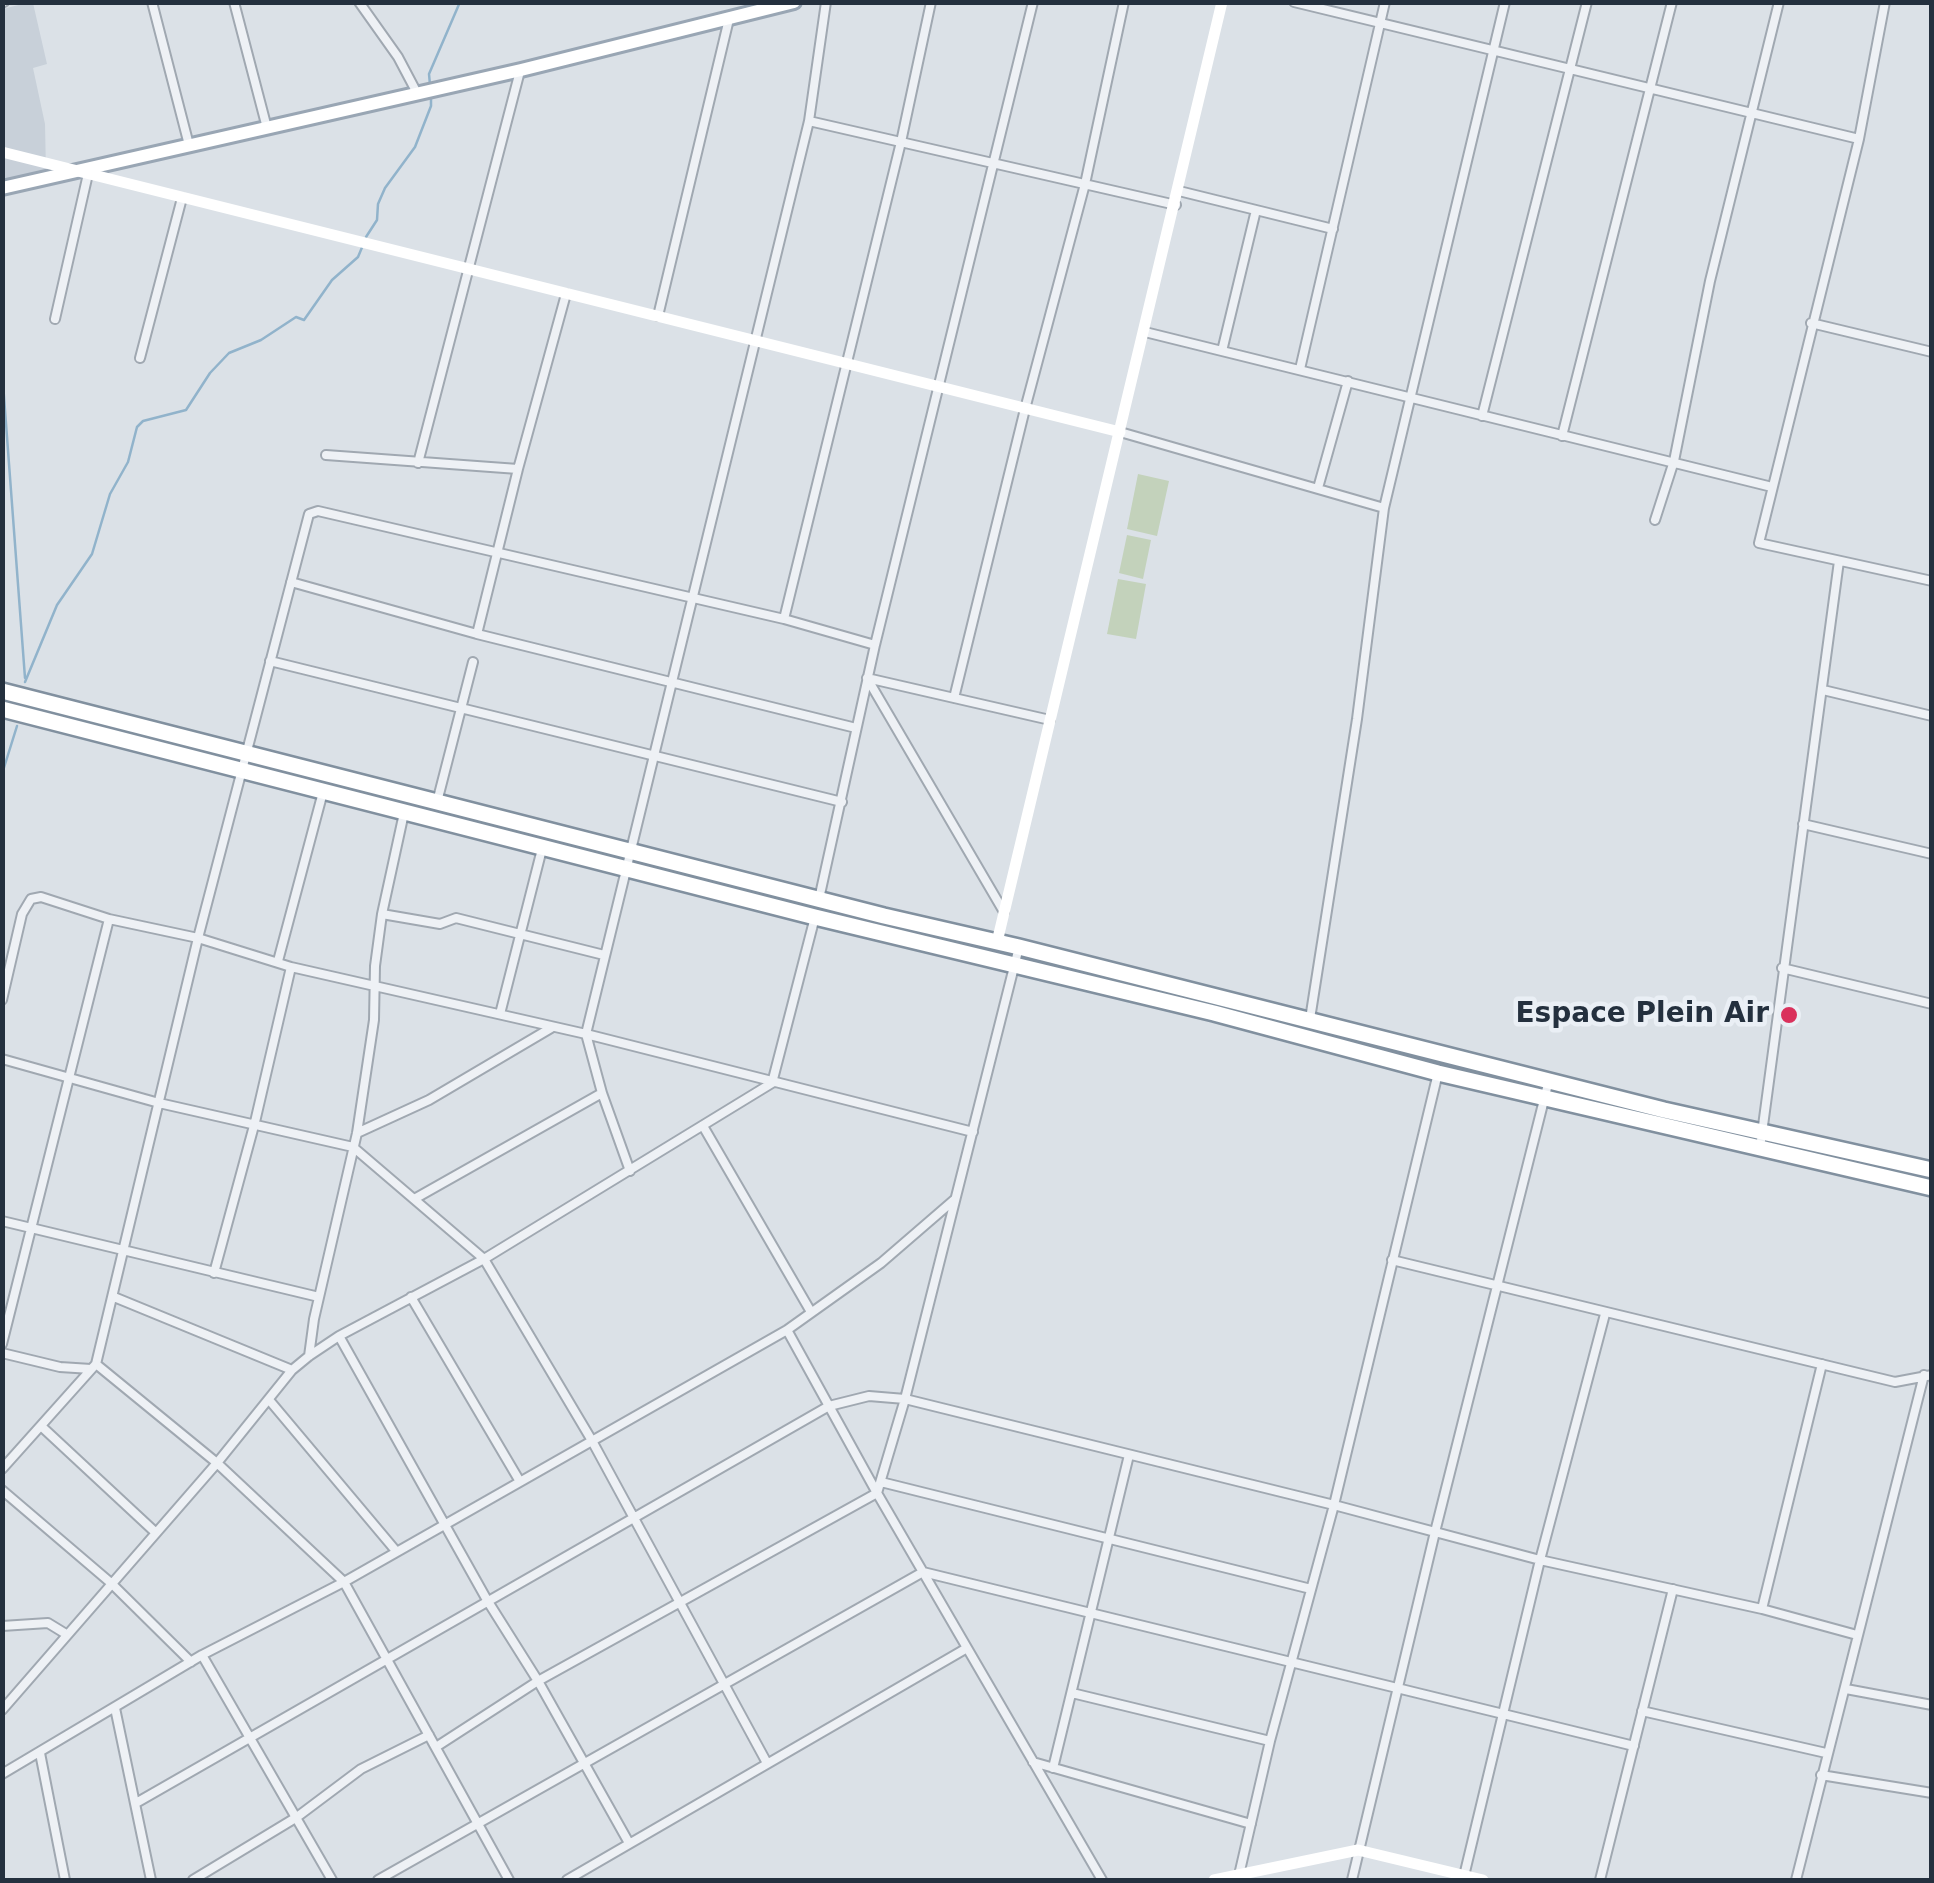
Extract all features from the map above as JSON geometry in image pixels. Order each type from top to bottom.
[{"type":"highway","points":[[2,692],[1310,1020],[1760,1148],[1932,1188]]},
{"type":"highway","points":[[2,709],[404,814],[1438,1073],[1547,1089],[1762,1130],[1932,1170]]},
{"type":"main road","points":[[2,188],[521,70],[794,2]]},
{"type":"street","points":[[152,2],[189,145]]},
{"type":"street","points":[[234,2],[266,128]]},
{"type":"street","points":[[359,2],[398,57],[417,93]]},
{"type":"street","points":[[630,1171],[586,1034],[809,121],[826,2]]},
{"type":"street","points":[[784,619],[932,2]]},
{"type":"street","points":[[819,898],[876,644],[1033,2]]},
{"type":"street","points":[[954,698],[1084,184],[1124,2]]},
{"type":"street","points":[[997,942],[1222,2]]},
{"type":"street","points":[[1294,2],[1859,139]]},
{"type":"street","points":[[1300,370],[1385,2]]},
{"type":"street","points":[[1310,1020],[1357,719],[1384,508],[1505,2]]},
{"type":"street","points":[[1482,416],[1587,2]]},
{"type":"street","points":[[1562,436],[1672,2]]},
{"type":"street","points":[[1655,520],[1674,460],[1710,280],[1779,2]]},
{"type":"street","points":[[1885,2],[1859,139],[1758,543],[1932,581]]},
{"type":"street","points":[[658,316],[729,19]]},
{"type":"street","points":[[418,463],[521,70]]},
{"type":"street","points":[[809,121],[1176,205]]},
{"type":"street","points":[[2,152],[1120,432],[1384,508]]},
{"type":"street","points":[[55,320],[88,174]]},
{"type":"street","points":[[1179,191],[1333,229]]},
{"type":"street","points":[[140,358],[182,198]]},
{"type":"street","points":[[1222,350],[1256,210]]},
{"type":"street","points":[[478,634],[566,294]]},
{"type":"street","points":[[1812,323],[1932,352]]},
{"type":"street","points":[[1145,332],[1772,486]]},
{"type":"street","points":[[1318,488],[1348,381]]},
{"type":"street","points":[[326,455],[518,470]]},
{"type":"street","points":[[2,1469],[94,1367],[304,524],[313,512],[784,619],[876,644]]},
{"type":"street","points":[[1760,1148],[1839,560]]},
{"type":"street","points":[[291,582],[478,634],[856,728]]},
{"type":"street","points":[[270,661],[842,802]]},
{"type":"street","points":[[437,802],[473,662]]},
{"type":"street","points":[[868,678],[1050,720]]},
{"type":"street","points":[[868,678],[1004,912]]},
{"type":"street","points":[[1823,690],[1932,716]]},
{"type":"street","points":[[278,961],[323,792]]},
{"type":"street","points":[[309,1356],[358,1133],[374,1020],[382,914],[404,814]]},
{"type":"street","points":[[1803,824],[1932,854]]},
{"type":"street","points":[[500,1014],[543,846]]},
{"type":"street","points":[[2,1000],[22,914],[31,899],[41,898],[198,938],[290,967],[586,1034],[973,1132]]},
{"type":"street","points":[[382,914],[440,924],[456,918],[604,955]]},
{"type":"street","points":[[2,1710],[217,1464],[292,1370],[309,1356],[484,1259],[772,1082],[816,917]]},
{"type":"street","points":[[2,1344],[109,918]]},
{"type":"street","points":[[436,1747],[538,1681],[878,1493],[1019,947]]},
{"type":"street","points":[[214,1272],[255,1122],[290,967]]},
{"type":"street","points":[[1782,968],[1932,1004]]},
{"type":"street","points":[[358,1133],[430,1100],[552,1028]]},
{"type":"street","points":[[2,1058],[159,1102],[353,1146],[484,1259],[591,1439],[767,1763]]},
{"type":"street","points":[[1239,1876],[1438,1073]]},
{"type":"street","points":[[1352,1880],[1547,1089]]},
{"type":"street","points":[[416,1198],[602,1093]]},
{"type":"street","points":[[703,1126],[811,1312]]},
{"type":"street","points":[[2,1774],[202,1655],[344,1582],[787,1330],[881,1263],[954,1200]]},
{"type":"street","points":[[2,1221],[320,1297]]},
{"type":"street","points":[[1392,1260],[1894,1382],[1928,1375],[1826,1753],[1796,1880]]},
{"type":"street","points":[[114,1296],[292,1370]]},
{"type":"street","points":[[411,1297],[518,1480]]},
{"type":"street","points":[[1464,1876],[1540,1560],[1605,1314]]},
{"type":"street","points":[[787,1330],[1102,1880]]},
{"type":"street","points":[[340,1336],[487,1600],[630,1843]]},
{"type":"street","points":[[2,1353],[60,1367],[94,1367],[217,1464],[344,1582],[509,1880]]},
{"type":"street","points":[[1762,1609],[1822,1364]]},
{"type":"street","points":[[136,1804],[829,1406],[869,1396],[905,1399],[1540,1560],[1762,1609],[1857,1635]]},
{"type":"street","points":[[270,1401],[396,1552]]},
{"type":"street","points":[[41,1426],[155,1532]]},
{"type":"street","points":[[1053,1768],[1129,1454]]},
{"type":"street","points":[[881,1482],[1311,1590]]},
{"type":"street","points":[[2,1490],[111,1583],[191,1662]]},
{"type":"street","points":[[378,1880],[923,1572],[1634,1746]]},
{"type":"street","points":[[1600,1880],[1673,1590]]},
{"type":"street","points":[[2,1626],[48,1622],[66,1634]]},
{"type":"street","points":[[568,1880],[967,1648]]},
{"type":"street","points":[[202,1655],[332,1880]]},
{"type":"street","points":[[1846,1689],[1932,1705]]},
{"type":"street","points":[[1072,1693],[1270,1741]]},
{"type":"street","points":[[115,1708],[150,1880]]},
{"type":"street","points":[[1642,1711],[1826,1753]]},
{"type":"street","points":[[193,1880],[297,1817],[361,1769],[429,1735]]},
{"type":"street","points":[[40,1753],[65,1880]]},
{"type":"street","points":[[1033,1762],[1251,1824]]},
{"type":"street","points":[[1821,1775],[1932,1793]]},
{"type":"street","points":[[1214,1880],[1267,1875],[1358,1850],[1483,1880]]},
{"type":"shaded area","points":[[33,3],[47,64],[33,68],[45,124],[46,172],[3,190],[3,9]]},
{"type":"green space","points":[[1138,474],[1169,481],[1157,536],[1127,529]]},
{"type":"green space","points":[[1127,535],[1151,540],[1143,579],[1119,573]]},
{"type":"green space","points":[[1118,579],[1146,584],[1136,639],[1107,634]]},
{"type":"waterway","points":[[430,85],[429,74],[460,2]]},
{"type":"waterway","points":[[366,237],[377,220],[385,188],[415,147],[431,98]]},
{"type":"waterway","points":[[25,682],[57,605],[92,554],[110,494],[128,462],[137,427],[143,421],[186,410],[210,373],[229,353],[261,340],[296,317],[304,320],[332,280],[358,257],[363,245]]},
{"type":"waterway","points":[[2,370],[25,678]]},
{"type":"waterway","points":[[2,774],[17,726]]},
{"type":"place","name":"Espace Plein Air","points":[[1789,1015]]}]
